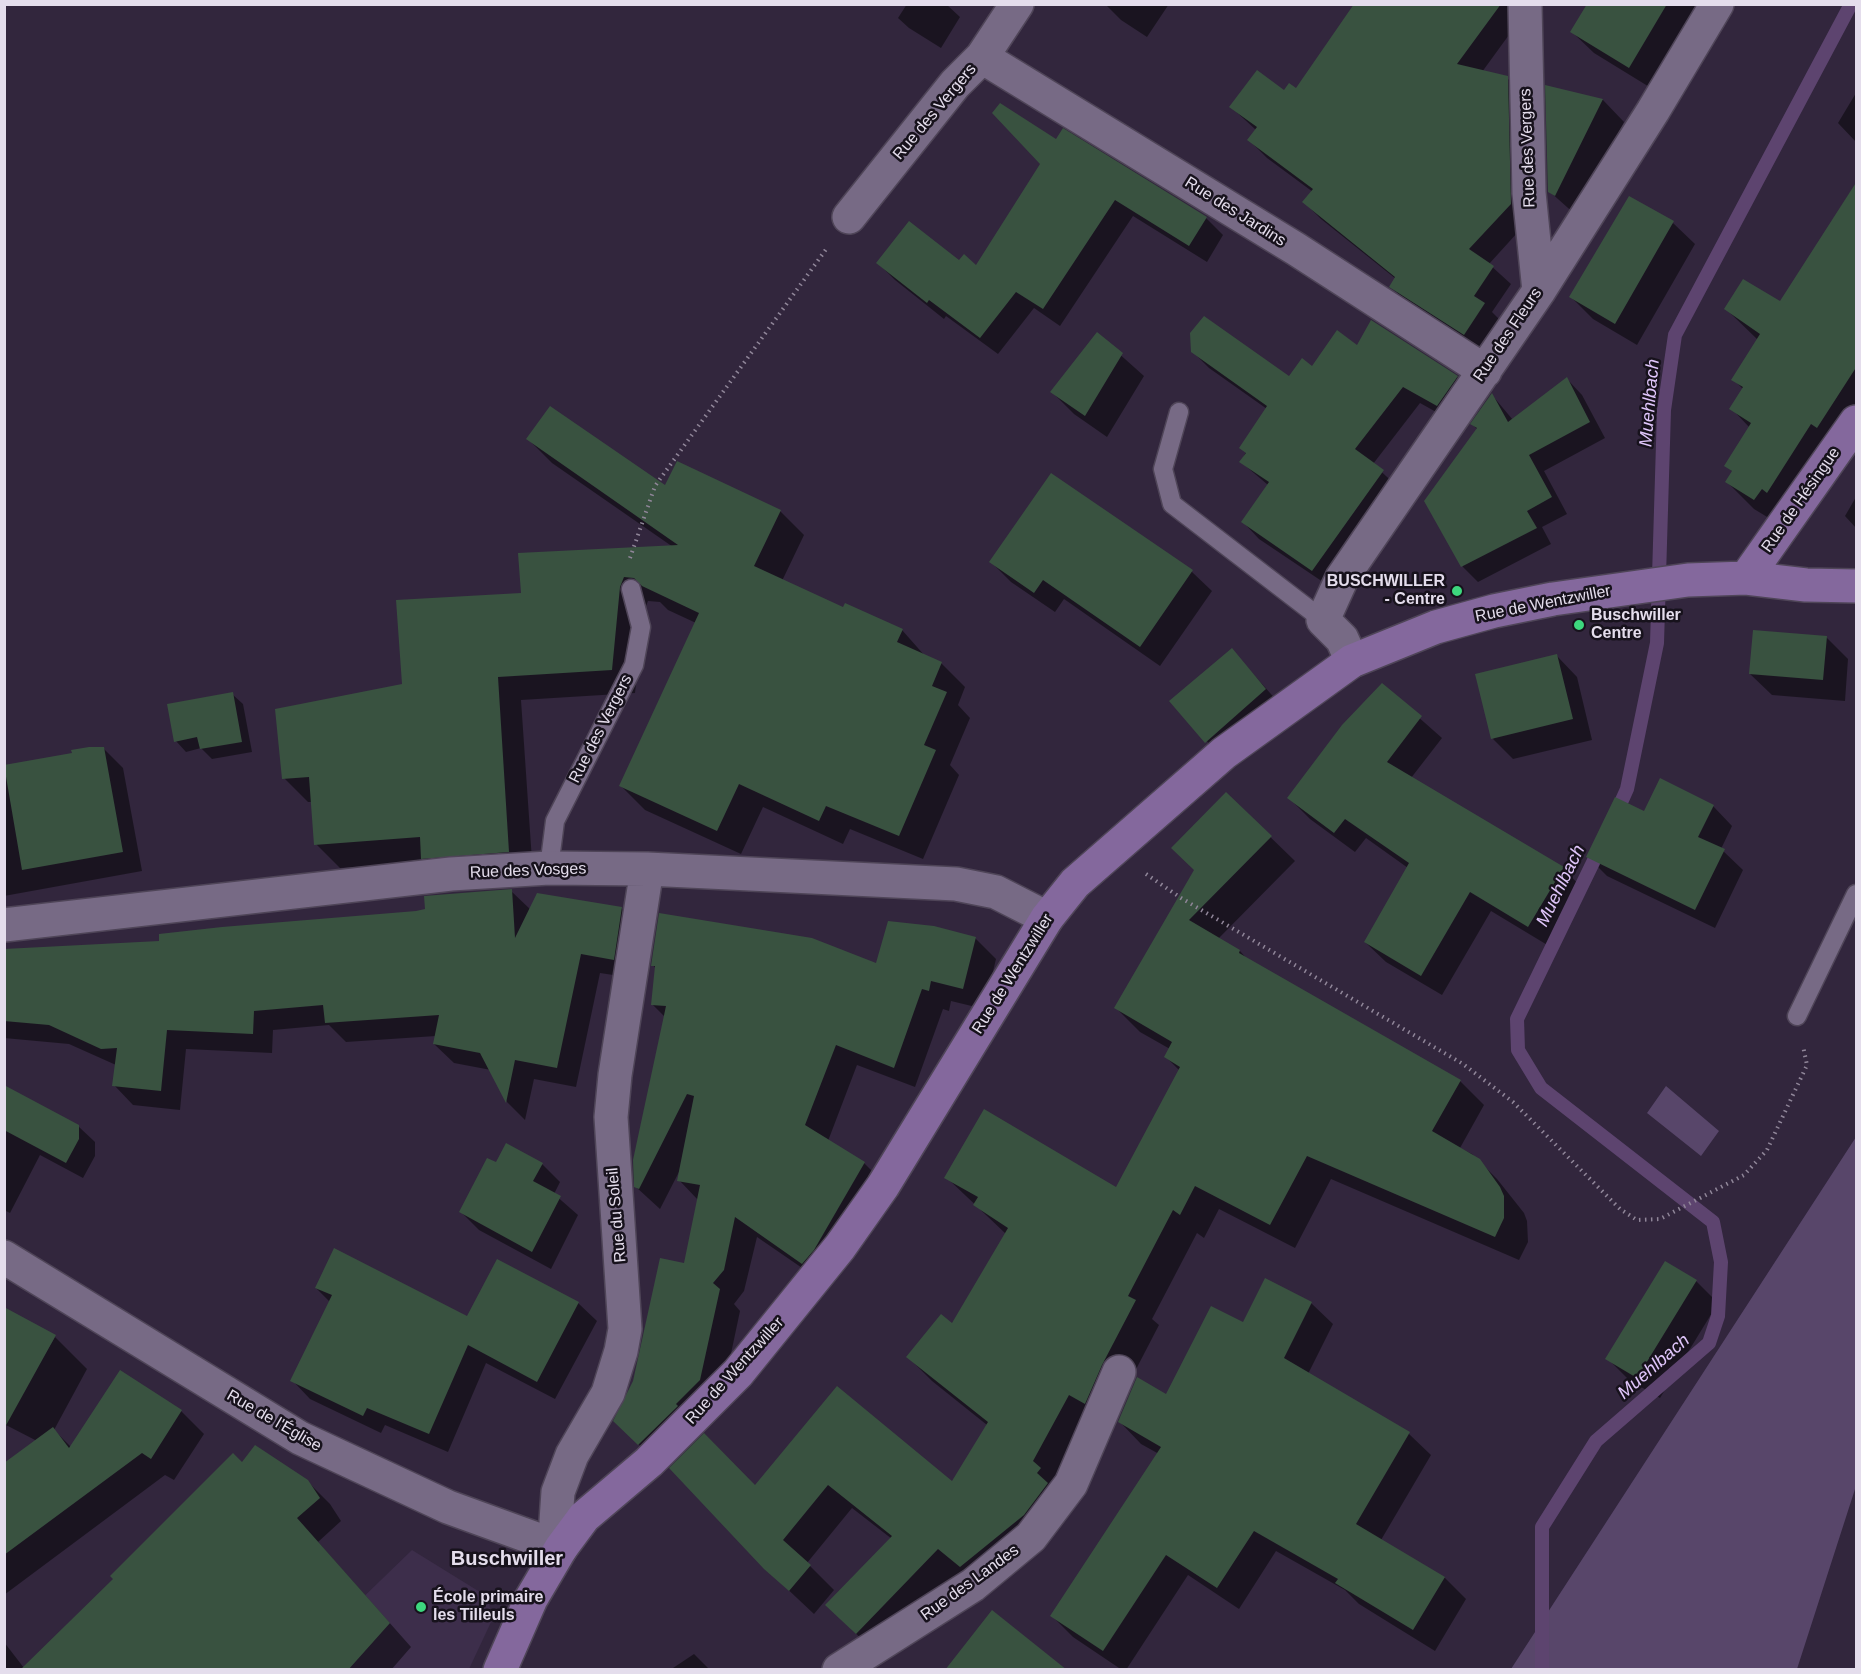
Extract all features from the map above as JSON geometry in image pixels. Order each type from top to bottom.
[{"type":"street","name":"Rue des Vergers","points":[[849,217],[955,84],[982,57],[1017,4]]},
{"type":"street","name":"Rue des Vergers","points":[[1525,4],[1529,193],[1539,291]]},
{"type":"street","name":"Rue des Fleurs","points":[[1323,620],[1342,578],[1539,291],[1659,102],[1717,4]]},
{"type":"street","name":"Rue des Jardins","points":[[982,57],[1296,249],[1485,371]]},
{"type":"street","name":"Rue de Hésingue","points":[[1746,578],[1857,422]]},
{"type":"street","name":"Rue de Wentzwiller","points":[[500,1670],[531,1599],[561,1548],[584,1517],[650,1462],[738,1372],[806,1292],[883,1186],[1047,918],[1075,883],[1224,753],[1352,661],[1436,627],[1494,610],[1689,580],[1746,578],[1806,585],[1857,586]]},
{"type":"street","points":[[1323,620],[1342,639],[1352,661]]},
{"type":"street","name":"Rue des Vosges","points":[[4,926],[451,874],[549,868],[647,869],[956,884],[996,892],[1047,918]]},
{"type":"street","name":"Rue du Soleil","points":[[561,1548],[556,1521],[558,1492],[572,1455],[608,1393],[621,1351],[624,1329],[625,1305],[614,1190],[611,1117],[615,1075],[647,869]]},
{"type":"street","name":"Rue de l'Église","points":[[4,1257],[300,1438],[447,1507],[561,1548]]},
{"type":"street","name":"Rue des Landes","points":[[839,1670],[973,1585],[1031,1537],[1071,1484],[1119,1372]]},
{"type":"lane","points":[[1179,412],[1163,469],[1172,504],[1323,620]]},
{"type":"lane","name":"Rue des Vergers","points":[[549,868],[555,821],[634,665],[641,627],[631,589]]},
{"type":"lane","points":[[1797,1016],[1857,894]]},
{"type":"path","points":[[631,589],[630,553],[655,486],[849,217]]},
{"type":"path","points":[[1111,851],[1181,898],[1463,1064],[1513,1102],[1620,1209],[1637,1220],[1660,1219],[1744,1175],[1767,1150],[1807,1065],[1797,1016]]},
{"type":"shaded area","points":[[1666,1086],[1719,1131],[1701,1156],[1647,1113]]},
{"type":"shaded area","points":[[1856,1137],[1856,1486],[1797,1669],[1511,1669]]},
{"type":"shaded area","name":"École primaire les Tilleuls","points":[[412,1550],[488,1597],[492,1620],[469,1669],[288,1670]]},
{"type":"building","points":[[1354,4],[1501,4],[1457,64],[1508,76],[1511,204],[1469,249],[1494,266],[1474,296],[1485,303],[1464,335],[1389,287],[1395,277],[1302,202],[1313,189],[1247,140],[1257,127],[1229,107],[1257,70],[1284,90],[1289,83],[1296,88]]},
{"type":"building","points":[[1587,4],[1667,4],[1629,68],[1570,32]]},
{"type":"building","points":[[1545,85],[1603,99],[1555,196],[1548,192]]},
{"type":"building","points":[[1000,103],[1056,139],[1063,128],[1207,217],[1189,246],[1115,200],[1043,309],[1016,292],[980,338],[929,300],[927,303],[876,263],[909,221],[959,260],[964,254],[976,265],[1040,164],[992,113]]},
{"type":"building","points":[[1857,181],[1857,366],[1817,428],[1811,424],[1767,493],[1762,489],[1754,500],[1725,482],[1732,471],[1724,466],[1751,423],[1729,409],[1743,387],[1731,380],[1760,334],[1724,309],[1743,279],[1780,301]]},
{"type":"building","points":[[1629,196],[1674,221],[1615,324],[1569,297]]},
{"type":"building","points":[[1204,316],[1289,376],[1302,358],[1312,366],[1337,330],[1357,345],[1371,320],[1458,376],[1437,406],[1403,387],[1355,449],[1384,470],[1312,571],[1241,522],[1269,482],[1239,462],[1246,453],[1239,448],[1267,406],[1191,352],[1190,333]]},
{"type":"building","points":[[1097,332],[1123,353],[1085,416],[1050,392]]},
{"type":"building","points":[[1567,377],[1590,422],[1529,455],[1552,497],[1527,511],[1537,528],[1461,567],[1424,501],[1477,428],[1470,424],[1492,393],[1508,422]]},
{"type":"building","points":[[550,406],[665,485],[677,461],[781,510],[754,566],[843,607],[845,603],[903,629],[897,642],[942,662],[932,686],[947,692],[924,745],[936,750],[899,836],[826,806],[819,821],[739,784],[717,831],[619,786],[699,613],[642,586],[634,578],[624,577],[620,587],[612,670],[498,677],[509,852],[421,859],[420,837],[314,845],[309,777],[282,779],[275,709],[402,684],[396,600],[521,593],[518,553],[678,545],[526,439]]},
{"type":"building","points":[[1051,473],[1193,570],[1140,647],[1043,580],[1034,593],[989,562]]},
{"type":"building","points":[[1753,630],[1827,636],[1823,680],[1749,674]]},
{"type":"building","points":[[1232,648],[1266,689],[1205,743],[1169,701]]},
{"type":"building","points":[[1557,654],[1573,719],[1491,739],[1475,674]]},
{"type":"building","points":[[1382,683],[1422,716],[1387,762],[1564,867],[1528,927],[1470,892],[1421,976],[1364,942],[1409,863],[1345,819],[1334,833],[1287,798],[1342,725]]},
{"type":"building","points":[[233,692],[242,742],[200,749],[197,737],[174,742],[167,704]]},
{"type":"building","points":[[104,747],[123,852],[22,870],[4,765],[72,753],[71,750]]},
{"type":"building","points":[[1660,778],[1714,805],[1698,837],[1725,849],[1695,910],[1586,857],[1615,797],[1644,811]]},
{"type":"building","points":[[1226,792],[1272,836],[1189,920],[1240,950],[1239,953],[1461,1080],[1432,1131],[1480,1159],[1504,1196],[1504,1218],[1495,1237],[1307,1156],[1270,1225],[1195,1186],[1180,1215],[1173,1210],[1128,1296],[1136,1300],[1102,1365],[1085,1404],[1069,1395],[1033,1461],[1041,1468],[1037,1473],[1048,1483],[1024,1515],[960,1567],[938,1549],[856,1634],[825,1605],[892,1536],[828,1485],[783,1540],[811,1565],[789,1591],[764,1569],[669,1468],[704,1433],[755,1485],[837,1386],[952,1481],[988,1422],[906,1357],[941,1314],[952,1323],[1008,1228],[973,1205],[978,1197],[944,1178],[984,1109],[1116,1187],[1180,1067],[1164,1057],[1172,1042],[1114,1008],[1194,870],[1171,848]]},
{"type":"building","points":[[512,889],[515,938],[537,893],[622,907],[614,960],[581,954],[557,1068],[515,1060],[506,1103],[480,1053],[433,1044],[439,1015],[325,1023],[323,1005],[254,1011],[253,1034],[167,1030],[161,1091],[112,1086],[117,1048],[101,1049],[49,1025],[4,1021],[4,949],[159,941],[159,934],[416,911],[425,909],[424,896]]},
{"type":"building","points":[[659,913],[812,938],[876,963],[888,921],[934,926],[976,937],[963,989],[931,981],[929,991],[922,989],[894,1068],[836,1045],[805,1125],[865,1162],[814,1250],[802,1264],[735,1217],[724,1270],[713,1283],[720,1289],[700,1380],[676,1404],[678,1406],[638,1445],[613,1421],[633,1381],[660,1258],[684,1263],[700,1185],[677,1181],[694,1096],[687,1094],[639,1189],[634,1187],[633,1160],[666,1006],[651,1005],[655,966],[651,966]]},
{"type":"building","points":[[4,1085],[79,1125],[79,1139],[66,1163],[4,1130]]},
{"type":"building","points":[[506,1143],[543,1163],[533,1181],[561,1196],[532,1252],[459,1212],[487,1158],[496,1162]]},
{"type":"building","points":[[334,1248],[467,1316],[497,1259],[579,1302],[537,1382],[468,1345],[429,1434],[367,1408],[363,1416],[290,1381],[332,1295],[315,1288]]},
{"type":"building","points":[[1665,1261],[1697,1280],[1637,1378],[1605,1359]]},
{"type":"building","points":[[1265,1278],[1312,1302],[1284,1358],[1410,1432],[1356,1524],[1445,1577],[1413,1630],[1335,1583],[1338,1579],[1254,1531],[1217,1588],[1166,1555],[1103,1651],[1050,1616],[1161,1447],[1118,1422],[1137,1377],[1166,1394],[1211,1306],[1243,1322]]},
{"type":"building","points":[[4,1307],[56,1335],[4,1429]]},
{"type":"building","points":[[120,1370],[182,1410],[151,1459],[142,1453],[4,1555],[4,1463],[53,1427],[69,1448]]},
{"type":"building","points":[[255,1445],[308,1480],[320,1498],[297,1518],[390,1623],[348,1670],[20,1670],[113,1579],[110,1576],[233,1453],[242,1462]]},
{"type":"building","points":[[992,1610],[1067,1670],[945,1670]]},
{"type":"waterway","name":"Muehlbach","points":[[1614,818],[1627,789],[1657,643],[1664,410],[1675,335],[1851,4]]},
{"type":"waterway","name":"Muehlbach","points":[[1542,1670],[1542,1527],[1596,1441],[1709,1343],[1718,1316],[1721,1262],[1713,1222],[1541,1088],[1518,1050],[1517,1019],[1601,846]]},
{"type":"place","name":"BUSCHWILLER - Centre","points":[[1457,591]]},
{"type":"place","name":"Buschwiller Centre","points":[[1579,625]]},
{"type":"place","name":"École primaire les Tilleuls","points":[[421,1607]]},
{"type":"district","name":"Buschwiller","points":[[507,1559]]}]
